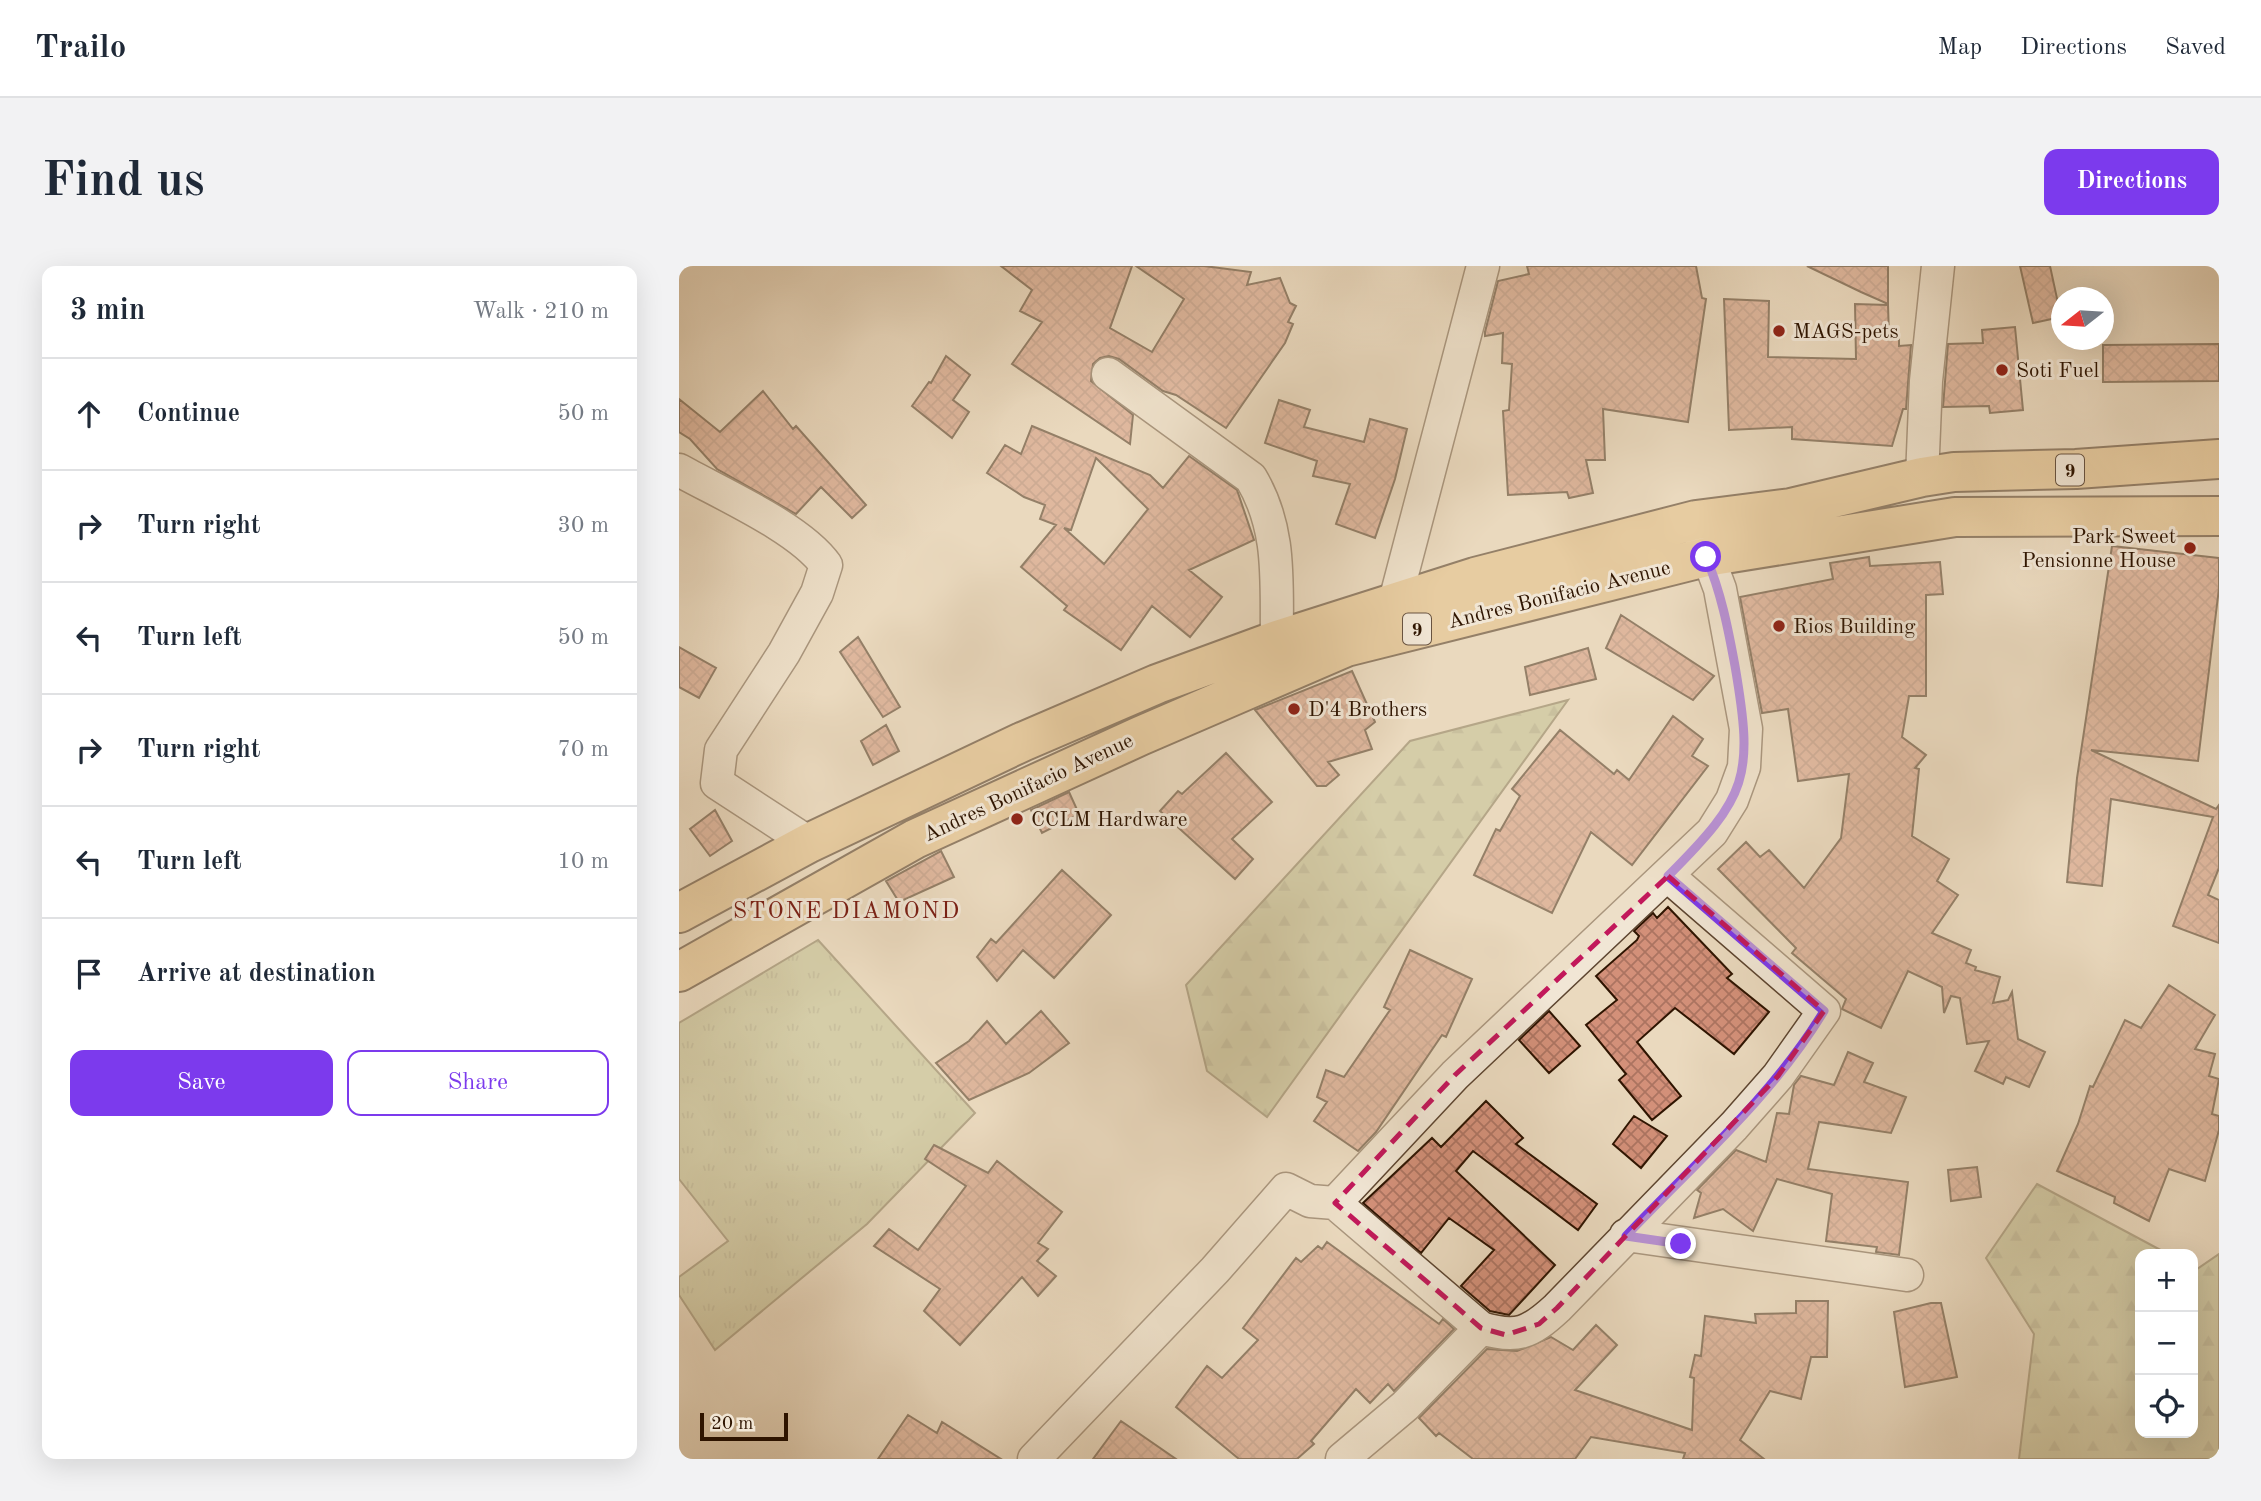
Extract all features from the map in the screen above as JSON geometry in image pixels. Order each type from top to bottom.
[{"type":"highway","name":"Andres Bonifacio Avenue","points":[[679,913],[809,843],[1022,742],[1157,684],[1395,601],[1696,520],[1791,508],[1922,477],[1954,472],[2077,469],[2219,459]]},
{"type":"highway","name":"Andres Bonifacio Avenue","points":[[679,972],[915,839],[1140,736],[1346,647],[1706,557],[1955,517],[2219,516]]},
{"type":"street","points":[[1395,601],[1483,266]]},
{"type":"street","points":[[1922,477],[1926,381],[1938,266]]},
{"type":"street","points":[[1108,373],[1251,478],[1266,503],[1276,546],[1277,640]]},
{"type":"street","points":[[679,470],[766,518],[817,552],[826,565],[817,593],[784,653],[721,750],[717,783],[809,843]]},
{"type":"street","points":[[1335,1203],[1455,1075],[1712,832],[1732,800],[1744,767],[1746,729],[1720,589],[1706,557],[1696,520]]},
{"type":"street","points":[[1034,1459],[1215,1270],[1286,1189],[1310,1200],[1335,1203],[1481,1328],[1506,1335],[1539,1324],[1761,1096],[1807,1038],[1824,1011],[1668,876]]},
{"type":"street","points":[[1626,1236],[1907,1275]]},
{"type":"street","points":[[1342,1459],[1405,1406],[1481,1328]]},
{"type":"highlighted area","points":[[1668,876],[1824,1011],[1778,1076],[1539,1324],[1506,1335],[1481,1328],[1335,1203],[1455,1075]]},
{"type":"green space","points":[[1568,700],[1267,1117],[1207,1071],[1186,985],[1410,741]]},
{"type":"green space","points":[[818,940],[975,1113],[867,1224],[715,1350],[679,1295],[679,1277],[728,1241],[679,1179],[679,1023]]},
{"type":"green space","points":[[2037,1184],[2159,1249],[2135,1249],[2135,1438],[2198,1438],[2198,1268],[2219,1254],[2219,1459],[2019,1459],[2034,1334],[1986,1258]]},
{"type":"building","points":[[1001,266],[1132,266],[1110,328],[1152,352],[1184,299],[1136,266],[1204,266],[1251,272],[1247,285],[1280,278],[1290,303],[1296,306],[1288,322],[1293,324],[1285,343],[1226,428],[1176,395],[1163,391],[1119,359],[1109,356],[1100,358],[1093,364],[1091,381],[1133,415],[1130,444],[1012,364],[1042,322],[1020,311],[1032,290]]},
{"type":"building","points":[[1527,266],[1696,266],[1702,298],[1706,299],[1688,422],[1603,409],[1605,460],[1586,460],[1593,493],[1569,498],[1567,492],[1508,495],[1503,411],[1509,410],[1512,364],[1502,363],[1503,333],[1485,336],[1485,332],[1498,281],[1529,274]]},
{"type":"building","points":[[1807,266],[1888,266],[1888,304],[1861,292]]},
{"type":"building","points":[[2020,266],[2050,266],[2055,287],[2051,287],[2051,319],[2033,323]]},
{"type":"building","points":[[1724,299],[1769,301],[1768,357],[1856,359],[1855,304],[1888,305],[1889,336],[1899,337],[1899,346],[1911,345],[1906,409],[1903,409],[1892,446],[1792,439],[1792,427],[1729,430]]},
{"type":"building","points":[[2015,327],[2023,410],[1990,413],[1989,406],[1943,407],[1948,344],[1983,343],[1982,330]]},
{"type":"building","points":[[2219,344],[2219,381],[2103,382],[2103,350],[2114,350],[2114,345]]},
{"type":"building","points":[[946,356],[970,375],[953,400],[969,412],[952,438],[912,406],[929,382],[931,383]]},
{"type":"building","points":[[763,391],[793,429],[796,426],[866,505],[852,518],[821,487],[796,514],[717,469],[690,439],[679,432],[679,399],[720,432]]},
{"type":"building","points":[[1279,400],[1310,410],[1304,427],[1364,442],[1370,419],[1407,429],[1395,479],[1375,538],[1336,524],[1350,484],[1313,476],[1317,461],[1265,443]]},
{"type":"building","points":[[1032,426],[1150,475],[1163,488],[1189,456],[1237,490],[1254,540],[1189,570],[1222,597],[1190,637],[1152,606],[1121,650],[1064,610],[1067,606],[1021,567],[1056,525],[1040,519],[1045,505],[1024,497],[987,473],[1005,445],[1021,454]],"holes":[[[1096,458],[1148,509],[1104,564],[1064,528],[1071,530]]]},
{"type":"building","points":[[2112,546],[2219,558],[2219,588],[2198,761],[2091,750],[2216,809],[2219,805],[2219,868],[2208,895],[2219,900],[2219,943],[2173,926],[2213,817],[2111,799],[2102,886],[2067,882],[2077,778]]},
{"type":"building","points":[[1869,557],[1870,566],[1940,562],[1943,594],[1926,595],[1926,696],[1909,696],[1902,737],[1926,755],[1915,768],[1919,769],[1912,836],[1949,859],[1937,881],[1958,895],[1932,933],[1971,950],[1966,963],[1976,967],[1975,970],[2000,977],[1993,1003],[2008,1000],[2012,992],[2018,1039],[2045,1052],[2029,1087],[2006,1077],[2003,1084],[1975,1071],[1989,1041],[1967,1044],[1960,998],[1951,996],[1944,1013],[1942,987],[1908,971],[1881,1028],[1842,1009],[1846,999],[1792,953],[1796,948],[1718,869],[1746,842],[1760,857],[1769,850],[1804,888],[1841,838],[1849,774],[1798,781],[1788,709],[1762,713],[1740,597],[1833,579],[1830,563]]},
{"type":"building","points":[[1621,615],[1714,676],[1693,700],[1606,648]]},
{"type":"building","points":[[858,637],[900,707],[883,717],[840,652]]},
{"type":"building","points":[[679,647],[716,668],[699,698],[679,687]]},
{"type":"building","points":[[1588,648],[1596,679],[1530,695],[1525,667]]},
{"type":"building","points":[[1352,671],[1375,722],[1365,730],[1372,749],[1328,762],[1339,775],[1326,786],[1317,786],[1255,710]]},
{"type":"building","points":[[1673,716],[1703,739],[1692,756],[1708,766],[1632,865],[1591,832],[1552,913],[1474,875],[1496,829],[1500,831],[1520,796],[1512,789],[1560,730],[1614,774],[1617,770],[1629,780]]},
{"type":"building","points":[[886,725],[899,751],[873,765],[861,741]]},
{"type":"building","points":[[1226,753],[1272,802],[1232,839],[1253,859],[1235,879],[1160,811],[1178,791],[1182,794]]},
{"type":"building","points":[[1069,792],[1079,814],[1042,833],[1031,810]]},
{"type":"building","points":[[715,810],[732,841],[710,856],[690,829]]},
{"type":"building","points":[[941,851],[954,877],[899,902],[886,881]]},
{"type":"building","points":[[1062,870],[1111,915],[1054,978],[1023,950],[997,981],[977,957],[991,939],[996,943]]},
{"type":"building","points":[[1668,907],[1732,974],[1727,978],[1769,1012],[1734,1054],[1675,1008],[1637,1042],[1681,1096],[1652,1120],[1619,1080],[1626,1074],[1586,1025],[1617,1000],[1596,976],[1637,940],[1639,936],[1634,931],[1653,913],[1657,918]]},
{"type":"building","points":[[1410,950],[1472,979],[1446,1037],[1442,1035],[1376,1132],[1358,1151],[1314,1121],[1327,1102],[1317,1097],[1326,1070],[1344,1077],[1390,1010],[1384,1007]]},
{"type":"building","points":[[2169,985],[2215,1015],[2195,1049],[2215,1054],[2209,1076],[2219,1079],[2212,1114],[2219,1116],[2219,1130],[2205,1181],[2169,1169],[2149,1221],[2114,1203],[2115,1197],[2057,1171],[2078,1124],[2090,1086],[2093,1087],[2125,1020],[2141,1028]]},
{"type":"building","points":[[1041,1011],[1069,1043],[1029,1073],[969,1100],[936,1063],[969,1041],[987,1021],[1006,1044]]},
{"type":"building","points":[[1549,1011],[1580,1046],[1549,1073],[1519,1040]]},
{"type":"building","points":[[1848,1052],[1873,1063],[1864,1082],[1906,1097],[1891,1133],[1819,1122],[1808,1169],[1908,1182],[1899,1255],[1876,1252],[1877,1247],[1826,1241],[1832,1194],[1777,1179],[1753,1231],[1723,1209],[1694,1218],[1701,1193],[1697,1190],[1736,1150],[1766,1162],[1777,1113],[1789,1114],[1794,1085],[1801,1076],[1834,1085]]},
{"type":"building","points":[[1486,1101],[1523,1138],[1516,1144],[1597,1204],[1578,1230],[1473,1151],[1456,1171],[1555,1265],[1509,1315],[1490,1311],[1461,1286],[1494,1250],[1449,1218],[1421,1253],[1363,1203],[1432,1138],[1441,1147]]},
{"type":"building","points":[[1634,1116],[1667,1136],[1641,1168],[1613,1144]]},
{"type":"building","points":[[934,1145],[988,1173],[997,1161],[1062,1212],[1038,1243],[1048,1249],[1037,1261],[1056,1276],[1038,1296],[1022,1277],[960,1345],[924,1311],[940,1289],[874,1246],[889,1229],[918,1250],[966,1186],[925,1159]]},
{"type":"building","points":[[1977,1167],[1981,1197],[1951,1201],[1948,1170]]},
{"type":"building","points":[[1327,1242],[1439,1324],[1443,1319],[1454,1329],[1394,1391],[1388,1384],[1370,1403],[1356,1389],[1311,1441],[1314,1444],[1297,1459],[1239,1459],[1176,1407],[1207,1366],[1222,1378],[1258,1340],[1243,1328],[1296,1258],[1301,1262],[1318,1246],[1322,1249]]},
{"type":"building","points":[[1796,1301],[1828,1301],[1827,1357],[1811,1357],[1801,1399],[1770,1391],[1740,1440],[1764,1459],[1683,1459],[1685,1453],[1591,1437],[1575,1459],[1473,1459],[1439,1433],[1436,1436],[1419,1418],[1487,1349],[1517,1351],[1551,1337],[1573,1350],[1596,1325],[1617,1345],[1575,1390],[1692,1430],[1694,1378],[1690,1377],[1695,1355],[1701,1356],[1705,1316],[1756,1323],[1755,1314],[1796,1313]]},
{"type":"building","points":[[1941,1303],[1957,1377],[1905,1387],[1894,1312]]},
{"type":"building","points":[[908,1415],[937,1433],[942,1422],[1001,1459],[878,1459]]},
{"type":"building","points":[[1121,1421],[1176,1459],[1093,1459]]},
{"type":"place","name":"MAGS-pets","points":[[1779,331]]},
{"type":"place","name":"Soti Fuel","points":[[2002,370]]},
{"type":"place","name":"Park Sweet Pensionne House","points":[[2190,548]]},
{"type":"place","name":"Rios Building","points":[[1779,626]]},
{"type":"place","name":"D'4 Brothers","points":[[1294,709]]},
{"type":"place","name":"CCLM Hardware","points":[[1017,819]]},
{"type":"district","name":"STONE DIAMOND","points":[[847,910]]},
{"type":"route","points":[[1681,1244],[1626,1236],[1734,1126],[1778,1076],[1824,1011],[1668,876],[1712,832],[1732,800],[1744,767],[1746,729],[1732,649],[1720,589],[1706,557]]}]
